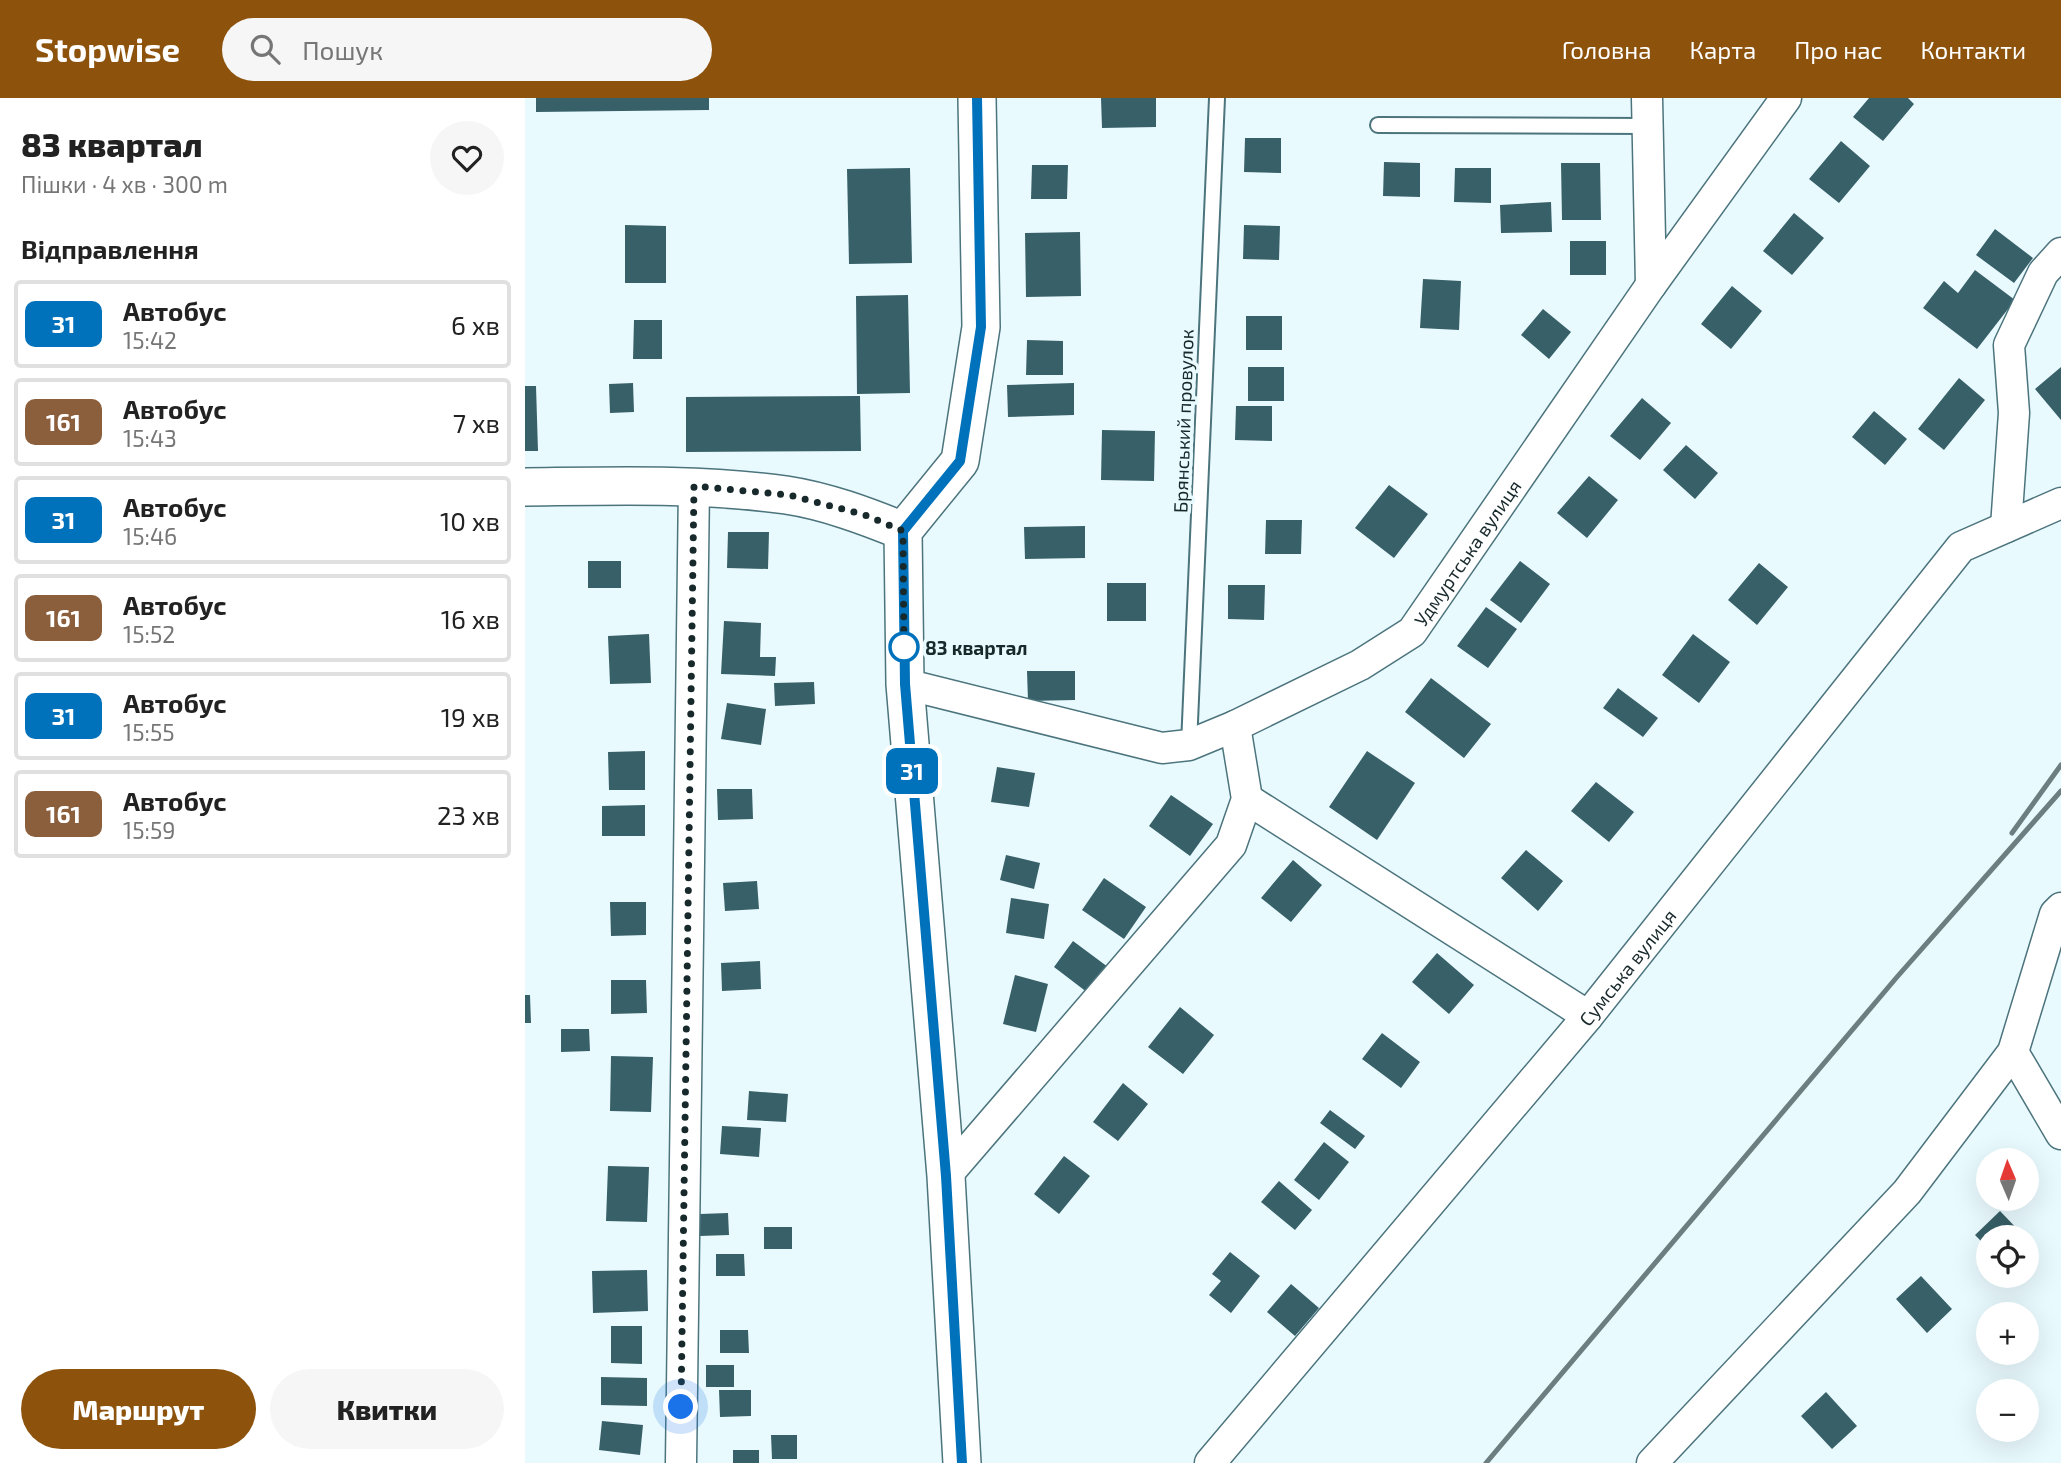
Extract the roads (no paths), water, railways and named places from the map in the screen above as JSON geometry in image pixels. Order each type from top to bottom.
[{"type":"street","points":[[962,1463],[946,1176],[905,684],[903,531],[960,461],[981,327],[977,98]]},
{"type":"street","name":"Удмуртська вулиця","points":[[905,684],[1162,748],[1189,745],[1235,726],[1360,665],[1412,632],[1651,285],[1786,98]]},
{"type":"street","points":[[1648,112],[1651,285]]},
{"type":"street","points":[[2006,527],[2014,413],[2008,345],[2043,273],[2061,253]]},
{"type":"street","points":[[525,487],[694,486],[789,495],[865,515],[903,531]]},
{"type":"street","points":[[681,1463],[694,486]]},
{"type":"street","name":"Сумська вулиця","points":[[1210,1463],[1588,1016],[1961,547],[2061,503]]},
{"type":"street","points":[[946,1176],[1231,845],[1247,799],[1235,726]]},
{"type":"street","points":[[1247,799],[1588,1016]]},
{"type":"street","points":[[1652,1463],[1907,1192],[2013,1052],[2055,914],[2061,908]]},
{"type":"street","points":[[2013,1052],[2052,1097],[2061,1134]]},
{"type":"lane","name":"Брянський провулок","points":[[1189,745],[1216,98]]},
{"type":"lane","points":[[1378,125],[1648,112]]},
{"type":"railway","points":[[2012,833],[2061,765]]},
{"type":"railway","points":[[1486,1463],[1897,977],[2061,791]]},
{"type":"place","name":"83 квартал","points":[[904,647]]}]
